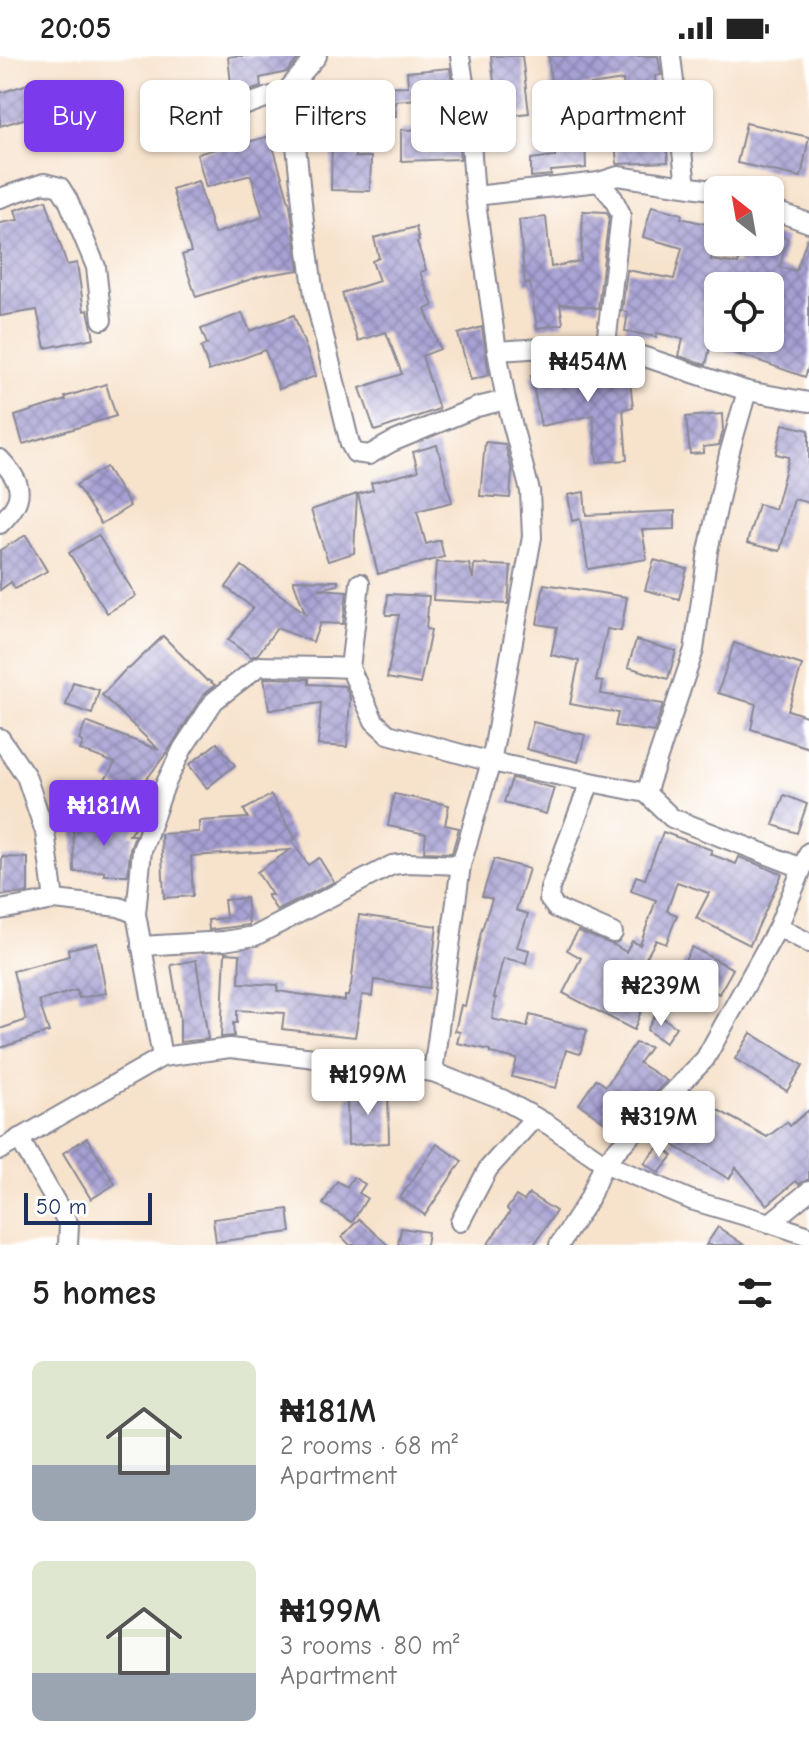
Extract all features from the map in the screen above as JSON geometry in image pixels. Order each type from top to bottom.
[{"type":"street","points":[[296,80],[317,56]]},
{"type":"street","points":[[433,1072],[461,865],[491,762],[532,537],[530,491],[506,400],[497,351],[475,196],[469,116],[460,56]]},
{"type":"street","points":[[671,56],[686,186]]},
{"type":"street","points":[[297,152],[314,295],[350,444],[355,453],[369,455],[392,442],[477,407],[506,400]]},
{"type":"street","points":[[475,196],[599,182],[618,176],[704,189]]},
{"type":"street","points":[[599,182],[613,198],[621,214],[606,344]]},
{"type":"street","points":[[0,198],[44,183],[60,187],[96,267],[102,320]]},
{"type":"street","points":[[784,214],[809,223]]},
{"type":"street","points":[[497,351],[606,344],[747,391],[809,402]]},
{"type":"street","points":[[646,793],[694,650],[708,551],[729,454],[747,391]]},
{"type":"street","points":[[0,459],[14,474],[20,491],[14,507],[0,524]]},
{"type":"street","points":[[360,583],[350,668],[374,721],[388,734],[491,762],[646,793],[672,818],[805,860],[778,927],[705,1059],[604,1163],[589,1199],[559,1245]]},
{"type":"street","points":[[162,1057],[136,914],[142,850],[165,785],[183,748],[214,701],[259,666],[350,668]]},
{"type":"street","points":[[0,738],[26,776],[45,832],[54,900]]},
{"type":"street","points":[[590,782],[550,888],[549,899],[556,908],[613,933]]},
{"type":"street","points":[[141,946],[255,936],[392,865],[461,865]]},
{"type":"street","points":[[0,910],[54,900],[119,907],[136,914]]},
{"type":"street","points":[[778,927],[809,943]]},
{"type":"street","points":[[0,1150],[162,1057],[230,1048],[433,1072],[502,1099],[604,1163],[691,1200],[809,1236]]},
{"type":"street","points":[[460,1222],[488,1169],[535,1117]]},
{"type":"street","points":[[19,1138],[69,1225],[68,1245]]},
{"type":"street","points":[[770,1223],[809,1191]]},
{"type":"building","points":[[491,56],[522,56],[529,113],[516,114],[516,80],[494,80]]},
{"type":"building","points":[[549,56],[658,56],[661,75],[655,76],[655,80],[550,80]]},
{"type":"building","points":[[228,57],[299,58],[287,72],[260,78],[261,87],[250,90],[250,80],[231,80]]},
{"type":"building","points":[[450,68],[452,80],[411,80],[411,100],[395,101],[395,86],[408,86],[407,72]]},
{"type":"building","points":[[24,85],[24,119],[0,126],[0,93]]},
{"type":"building","points":[[746,123],[809,137],[801,177],[737,163]]},
{"type":"building","points":[[401,130],[411,130],[411,152],[460,152],[460,159],[401,161]]},
{"type":"building","points":[[266,137],[266,152],[275,152],[290,205],[299,270],[261,276],[196,297],[182,255],[191,252],[172,189],[198,181],[214,234],[263,217],[251,175],[206,187],[197,154],[250,152],[250,142]]},
{"type":"building","points":[[332,152],[355,152],[355,157],[371,157],[370,191],[331,190]]},
{"type":"building","points":[[555,152],[586,152],[586,168],[551,171],[551,175],[531,177],[531,159],[555,156]]},
{"type":"building","points":[[616,152],[667,152],[668,162],[617,164]]},
{"type":"building","points":[[46,200],[67,265],[77,263],[84,311],[88,310],[94,338],[45,348],[37,310],[0,316],[0,223],[18,220],[15,210]]},
{"type":"building","points":[[652,206],[704,224],[704,256],[712,256],[711,260],[738,264],[740,256],[783,256],[780,267],[796,271],[809,240],[809,365],[805,377],[729,352],[784,352],[784,272],[704,272],[704,352],[709,352],[706,365],[679,356],[683,339],[625,331],[628,312],[622,311],[627,270],[674,279],[682,248],[643,237]]},
{"type":"building","points":[[583,211],[606,212],[609,216],[598,308],[560,304],[563,324],[537,328],[530,283],[525,284],[519,220],[546,217],[551,267],[581,261]]},
{"type":"building","points":[[416,227],[417,242],[426,270],[420,272],[433,306],[425,309],[440,349],[422,356],[439,409],[375,431],[360,388],[402,374],[386,332],[358,341],[342,293],[379,281],[372,261],[379,258],[374,238]]},
{"type":"building","points":[[242,313],[250,331],[294,315],[316,376],[279,389],[265,350],[209,371],[201,347],[207,344],[201,329]]},
{"type":"building","points":[[482,327],[489,375],[471,380],[458,334]]},
{"type":"building","points":[[628,366],[633,407],[623,409],[627,460],[597,462],[593,415],[541,426],[531,376],[574,367],[576,372]]},
{"type":"building","points":[[106,384],[116,416],[23,444],[15,416]]},
{"type":"building","points":[[722,414],[723,431],[719,445],[703,447],[704,453],[690,454],[686,417]]},
{"type":"building","points":[[783,424],[809,430],[809,503],[794,499],[780,551],[747,543],[758,504],[775,509],[789,457],[776,454]]},
{"type":"building","points":[[485,442],[505,444],[512,471],[510,498],[480,496]]},
{"type":"building","points":[[437,445],[452,502],[417,511],[426,544],[440,540],[444,557],[378,574],[358,494],[373,490],[371,483],[418,471],[413,452]]},
{"type":"building","points":[[106,467],[130,506],[101,524],[76,485]]},
{"type":"building","points":[[584,492],[586,515],[675,511],[675,529],[642,530],[647,559],[588,569],[580,519],[572,521],[568,495]]},
{"type":"building","points":[[357,494],[354,553],[328,561],[311,510]]},
{"type":"building","points":[[26,535],[47,571],[15,589],[11,582],[0,590],[0,550]]},
{"type":"building","points":[[98,535],[136,596],[107,613],[69,553]]},
{"type":"building","points":[[654,560],[687,569],[679,599],[645,590]]},
{"type":"building","points":[[436,562],[469,564],[473,579],[474,564],[511,566],[508,604],[433,600]]},
{"type":"building","points":[[242,566],[305,613],[293,580],[338,581],[338,585],[319,589],[347,591],[343,624],[320,623],[313,642],[277,628],[258,654],[251,657],[228,640],[253,608],[226,587]]},
{"type":"building","points":[[544,584],[627,597],[621,631],[607,629],[596,681],[603,682],[601,694],[663,704],[654,732],[615,726],[618,713],[570,704],[579,661],[551,655],[557,627],[537,624]]},
{"type":"building","points":[[388,594],[429,596],[426,629],[431,630],[420,684],[387,678],[399,615],[386,615]]},
{"type":"building","points":[[163,636],[207,681],[215,685],[204,694],[168,751],[133,797],[105,780],[115,763],[80,750],[83,742],[79,740],[86,722],[159,750],[102,695]]},
{"type":"building","points":[[636,640],[676,651],[668,679],[628,667]]},
{"type":"building","points":[[734,643],[802,665],[788,710],[809,717],[809,748],[751,729],[756,704],[718,693]]},
{"type":"building","points":[[264,678],[309,679],[309,684],[345,686],[350,698],[347,747],[318,745],[321,703],[269,710]]},
{"type":"building","points":[[73,682],[99,690],[92,714],[66,705]]},
{"type":"building","points":[[533,722],[585,735],[578,762],[526,749]]},
{"type":"building","points":[[217,743],[235,765],[207,788],[189,765]]},
{"type":"building","points":[[512,778],[554,788],[546,814],[504,802]]},
{"type":"building","points":[[394,794],[449,805],[445,825],[459,828],[452,853],[424,852],[426,834],[388,826]]},
{"type":"building","points":[[271,795],[295,839],[292,841],[308,865],[319,858],[334,882],[277,911],[267,895],[272,895],[257,872],[290,850],[191,856],[193,896],[164,898],[161,834],[199,832],[199,821],[248,818],[244,810]]},
{"type":"building","points":[[784,795],[807,804],[797,833],[773,825]]},
{"type":"building","points":[[103,821],[138,821],[129,835],[135,835],[130,849],[128,875],[104,875],[104,871],[74,872],[73,828],[103,827]]},
{"type":"building","points":[[663,832],[712,850],[710,854],[736,864],[739,857],[782,874],[750,945],[696,918],[709,893],[677,882],[667,911],[677,915],[666,944],[656,940],[631,985],[647,995],[634,1030],[563,993],[581,958],[567,950],[578,931],[626,952],[632,941],[640,945],[656,900],[631,891],[636,876],[645,879]]},
{"type":"building","points":[[2,857],[28,858],[28,893],[1,895]]},
{"type":"building","points":[[494,859],[529,869],[516,910],[528,914],[517,947],[529,950],[526,963],[503,958],[492,1019],[527,1027],[530,1015],[587,1030],[580,1054],[566,1050],[556,1088],[512,1077],[517,1059],[457,1043],[460,1032],[455,1031],[461,1005],[465,1006],[481,932],[492,899],[482,896]]},
{"type":"building","points":[[246,898],[249,925],[209,930],[208,920],[226,918],[224,900]]},
{"type":"building","points":[[359,915],[437,926],[429,988],[374,980],[372,996],[362,995],[355,1037],[282,1029],[284,1013],[237,1010],[237,1023],[233,1023],[234,1036],[221,1037],[225,953],[240,954],[239,983],[278,985],[277,991],[345,1001],[351,986]]},
{"type":"building","points":[[97,943],[106,993],[79,998],[77,990],[39,1001],[49,1032],[0,1048],[0,1029],[26,1020],[13,971],[69,956],[68,949]]},
{"type":"building","points":[[692,947],[733,969],[719,994],[679,972]]},
{"type":"building","points":[[196,960],[208,1039],[180,1042],[180,1018],[171,965]]},
{"type":"building","points":[[656,1013],[676,1027],[665,1043],[647,1030]]},
{"type":"building","points":[[751,1033],[803,1065],[787,1091],[735,1059]]},
{"type":"building","points":[[635,1043],[650,1047],[639,1063],[667,1081],[618,1131],[579,1104],[596,1079],[606,1086]]},
{"type":"building","points":[[360,1089],[388,1089],[389,1143],[348,1145],[347,1096],[360,1095]]},
{"type":"building","points":[[696,1098],[767,1137],[787,1122],[790,1126],[809,1110],[809,1179],[799,1184],[796,1181],[767,1205],[736,1167],[729,1179],[670,1143]]},
{"type":"building","points":[[87,1138],[115,1184],[91,1199],[63,1153]]},
{"type":"building","points":[[437,1144],[462,1161],[425,1215],[400,1198]]},
{"type":"building","points":[[660,1145],[673,1156],[659,1173],[644,1163]]},
{"type":"building","points":[[353,1177],[365,1184],[359,1193],[367,1198],[352,1222],[323,1204],[337,1181],[347,1187]]},
{"type":"building","points":[[529,1194],[556,1211],[534,1245],[487,1245],[510,1212],[507,1209],[516,1196],[524,1201]]},
{"type":"building","points":[[288,1209],[291,1232],[216,1242],[213,1219]]},
{"type":"building","points":[[359,1219],[388,1245],[350,1245],[342,1237]]},
{"type":"building","points":[[718,1227],[744,1245],[706,1245]]},
{"type":"building","points":[[401,1228],[428,1232],[426,1245],[398,1245]]}]
